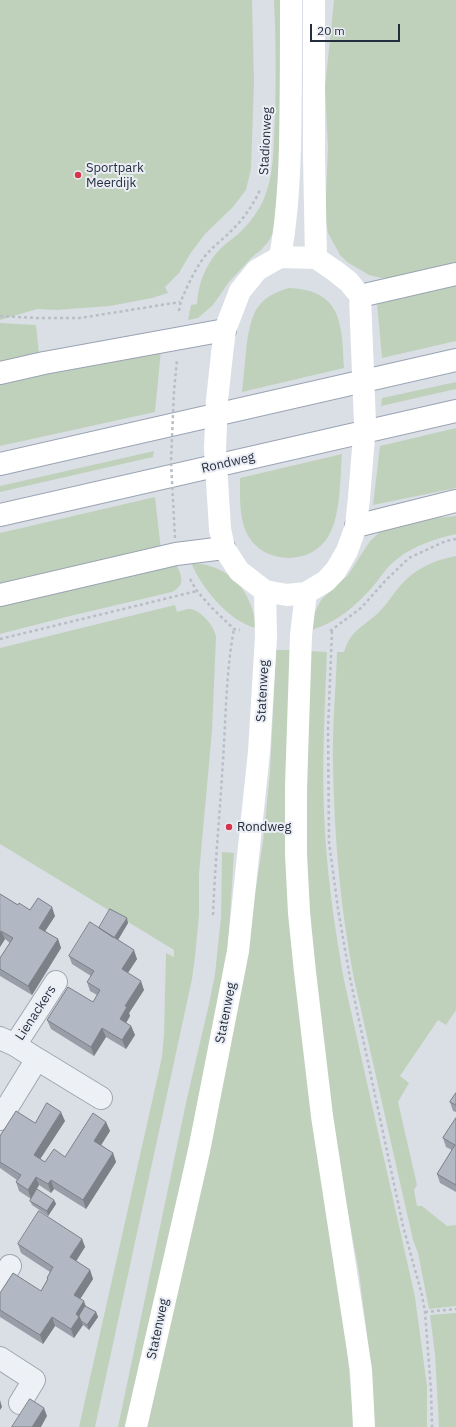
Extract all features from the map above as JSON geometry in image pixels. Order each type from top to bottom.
[{"type":"street","name":"Stadionweg","points":[[280,257],[284,235],[289,186],[291,0]]},
{"type":"street","points":[[314,0],[314,155],[316,258]]},
{"type":"street","points":[[280,257],[316,258],[348,282],[360,296],[365,424],[359,498],[356,526],[347,551],[336,570],[326,581],[306,593],[287,595],[265,591],[239,571],[222,538],[215,448],[217,400],[225,330],[240,291],[257,270],[280,257]]},
{"type":"street","points":[[360,296],[456,274]]},
{"type":"street","points":[[0,373],[44,363],[225,330]]},
{"type":"street","points":[[0,464],[456,360]]},
{"type":"street","name":"Rondweg","points":[[0,515],[456,411]]},
{"type":"street","points":[[356,526],[456,501]]},
{"type":"street","points":[[0,595],[176,554],[222,538]]},
{"type":"street","name":"Statenweg","points":[[136,1427],[199,1151],[238,951],[259,752],[266,637],[265,591]]},
{"type":"street","points":[[306,593],[301,635],[296,787],[296,854],[299,912],[322,1116],[361,1370],[364,1427]]},
{"type":"street","name":"Lienackers","points":[[56,982],[8,1042],[101,1098]]},
{"type":"street","name":"Lienackers","points":[[0,1119],[37,1059]]},
{"type":"street","points":[[0,1358],[34,1380],[20,1403]]},
{"type":"path","name":"Stadionweg","points":[[0,316],[80,318],[180,302],[194,273],[205,256],[243,219],[263,183]]},
{"type":"path","points":[[176,538],[171,462],[174,390],[177,360]]},
{"type":"path","points":[[0,639],[197,591]]},
{"type":"path","points":[[212,922],[226,703],[231,644],[234,629]]},
{"type":"path","points":[[332,631],[328,729],[329,842],[338,909],[350,978],[401,1218],[422,1295],[425,1312],[431,1390],[432,1427]]},
{"type":"path","points":[[425,1312],[456,1309]]},
{"type":"green space","name":"Sportpark Meerdijk","points":[[0,0],[252,0],[254,83],[251,169],[246,190],[233,207],[205,234],[190,254],[179,273],[165,287],[168,293],[152,298],[110,306],[56,310],[37,309],[0,320]]},
{"type":"green space","points":[[274,0],[282,0],[284,37],[277,214],[273,233],[261,250],[252,257],[229,282],[213,305],[198,318],[188,320],[191,305],[197,304],[201,281],[207,267],[220,249],[240,232],[253,217],[266,195],[269,184],[275,118],[276,59]]},
{"type":"green space","points":[[334,0],[456,0],[456,262],[399,278],[381,278],[369,275],[347,262],[340,255],[328,233],[325,218],[328,148],[325,88]]},
{"type":"green space","points":[[456,282],[456,341],[382,358],[377,303]]},
{"type":"green space","points":[[289,288],[307,290],[320,295],[330,303],[336,313],[340,325],[344,368],[242,392],[247,342],[254,314],[263,301],[278,292]]},
{"type":"green space","points":[[0,323],[36,325],[39,354],[0,363]]},
{"type":"green space","points":[[161,350],[155,412],[0,446],[0,382]]},
{"type":"green space","points":[[456,382],[456,389],[381,406],[382,398]]},
{"type":"green space","points":[[456,428],[456,488],[373,505],[380,446]]},
{"type":"green space","points":[[154,451],[153,457],[0,492],[0,486]]},
{"type":"green space","points":[[342,454],[336,517],[329,535],[321,545],[311,553],[299,557],[287,558],[274,556],[263,551],[253,543],[246,532],[242,519],[240,505],[240,478]]},
{"type":"green space","points":[[155,497],[161,550],[0,586],[0,533]]},
{"type":"green space","points":[[456,516],[456,534],[425,543],[404,554],[391,565],[368,591],[346,612],[330,623],[311,630],[314,614],[321,600],[348,575],[370,541],[381,531],[424,519]]},
{"type":"green space","points":[[456,556],[456,1010],[446,1025],[438,1020],[400,1076],[409,1083],[398,1102],[417,1185],[414,1190],[417,1206],[422,1206],[447,1226],[456,1225],[456,1306],[429,1309],[418,1253],[413,1240],[349,952],[341,898],[336,844],[333,734],[337,652],[344,652],[350,638],[354,633],[385,606],[400,586],[412,574],[440,560]]},
{"type":"green space","points":[[191,563],[217,568],[237,582],[250,602],[256,628],[236,618],[217,602],[202,583]]},
{"type":"green space","points":[[176,564],[182,580],[179,586],[172,592],[0,634],[0,606]]},
{"type":"green space","points":[[175,605],[177,612],[190,609],[199,612],[210,624],[216,637],[212,731],[199,874],[199,915],[195,957],[192,979],[95,1427],[79,1427],[162,1057],[166,953],[174,957],[174,950],[0,844],[0,648]]},
{"type":"green space","points":[[276,650],[291,650],[290,693],[354,1427],[145,1427],[249,932],[263,842],[270,772]]},
{"type":"green space","points":[[310,651],[327,652],[323,791],[331,896],[344,980],[415,1297],[427,1386],[427,1427],[374,1427],[372,1374],[359,1273],[339,1165],[314,971],[306,849]]},
{"type":"green space","points":[[222,852],[234,853],[227,964],[129,1427],[118,1427],[187,1098],[215,974],[221,917]]},
{"type":"green space","points":[[456,1313],[456,1427],[439,1427],[435,1354],[430,1315]]},
{"type":"building","points":[[0,894],[18,905],[19,903],[30,910],[38,898],[52,907],[39,928],[58,939],[28,986],[0,969],[0,958],[13,938],[1,931],[0,933]]},
{"type":"building","points":[[110,909],[127,918],[114,938],[99,928]]},
{"type":"building","points":[[90,922],[134,950],[122,969],[141,981],[125,1006],[127,1007],[120,1019],[131,1026],[122,1040],[102,1028],[91,1047],[47,1020],[68,987],[93,1002],[100,990],[87,982],[94,971],[69,956]]},
{"type":"building","points":[[456,1093],[456,1105],[450,1102]]},
{"type":"building","points":[[47,1103],[61,1112],[34,1155],[45,1162],[54,1149],[65,1157],[93,1113],[106,1122],[94,1141],[113,1153],[83,1200],[51,1180],[48,1184],[36,1177],[28,1190],[16,1182],[21,1175],[0,1162],[0,1136],[16,1111],[35,1123]]},
{"type":"building","points":[[456,1118],[456,1185],[437,1174],[455,1145],[443,1138]]},
{"type":"building","points":[[37,1189],[54,1200],[47,1211],[30,1201]]},
{"type":"building","points":[[39,1211],[82,1239],[70,1257],[90,1270],[74,1295],[84,1301],[76,1314],[79,1317],[71,1329],[52,1317],[40,1335],[0,1310],[0,1293],[13,1273],[41,1291],[53,1267],[18,1244]]},
{"type":"building","points":[[85,1306],[96,1312],[87,1325],[81,1321],[79,1316]]},
{"type":"building","points":[[30,1399],[44,1408],[32,1427],[12,1427]]},
{"type":"place","name":"Sportpark Meerdijk","points":[[78,175]]},
{"type":"place","name":"Rondweg","points":[[229,827]]}]
